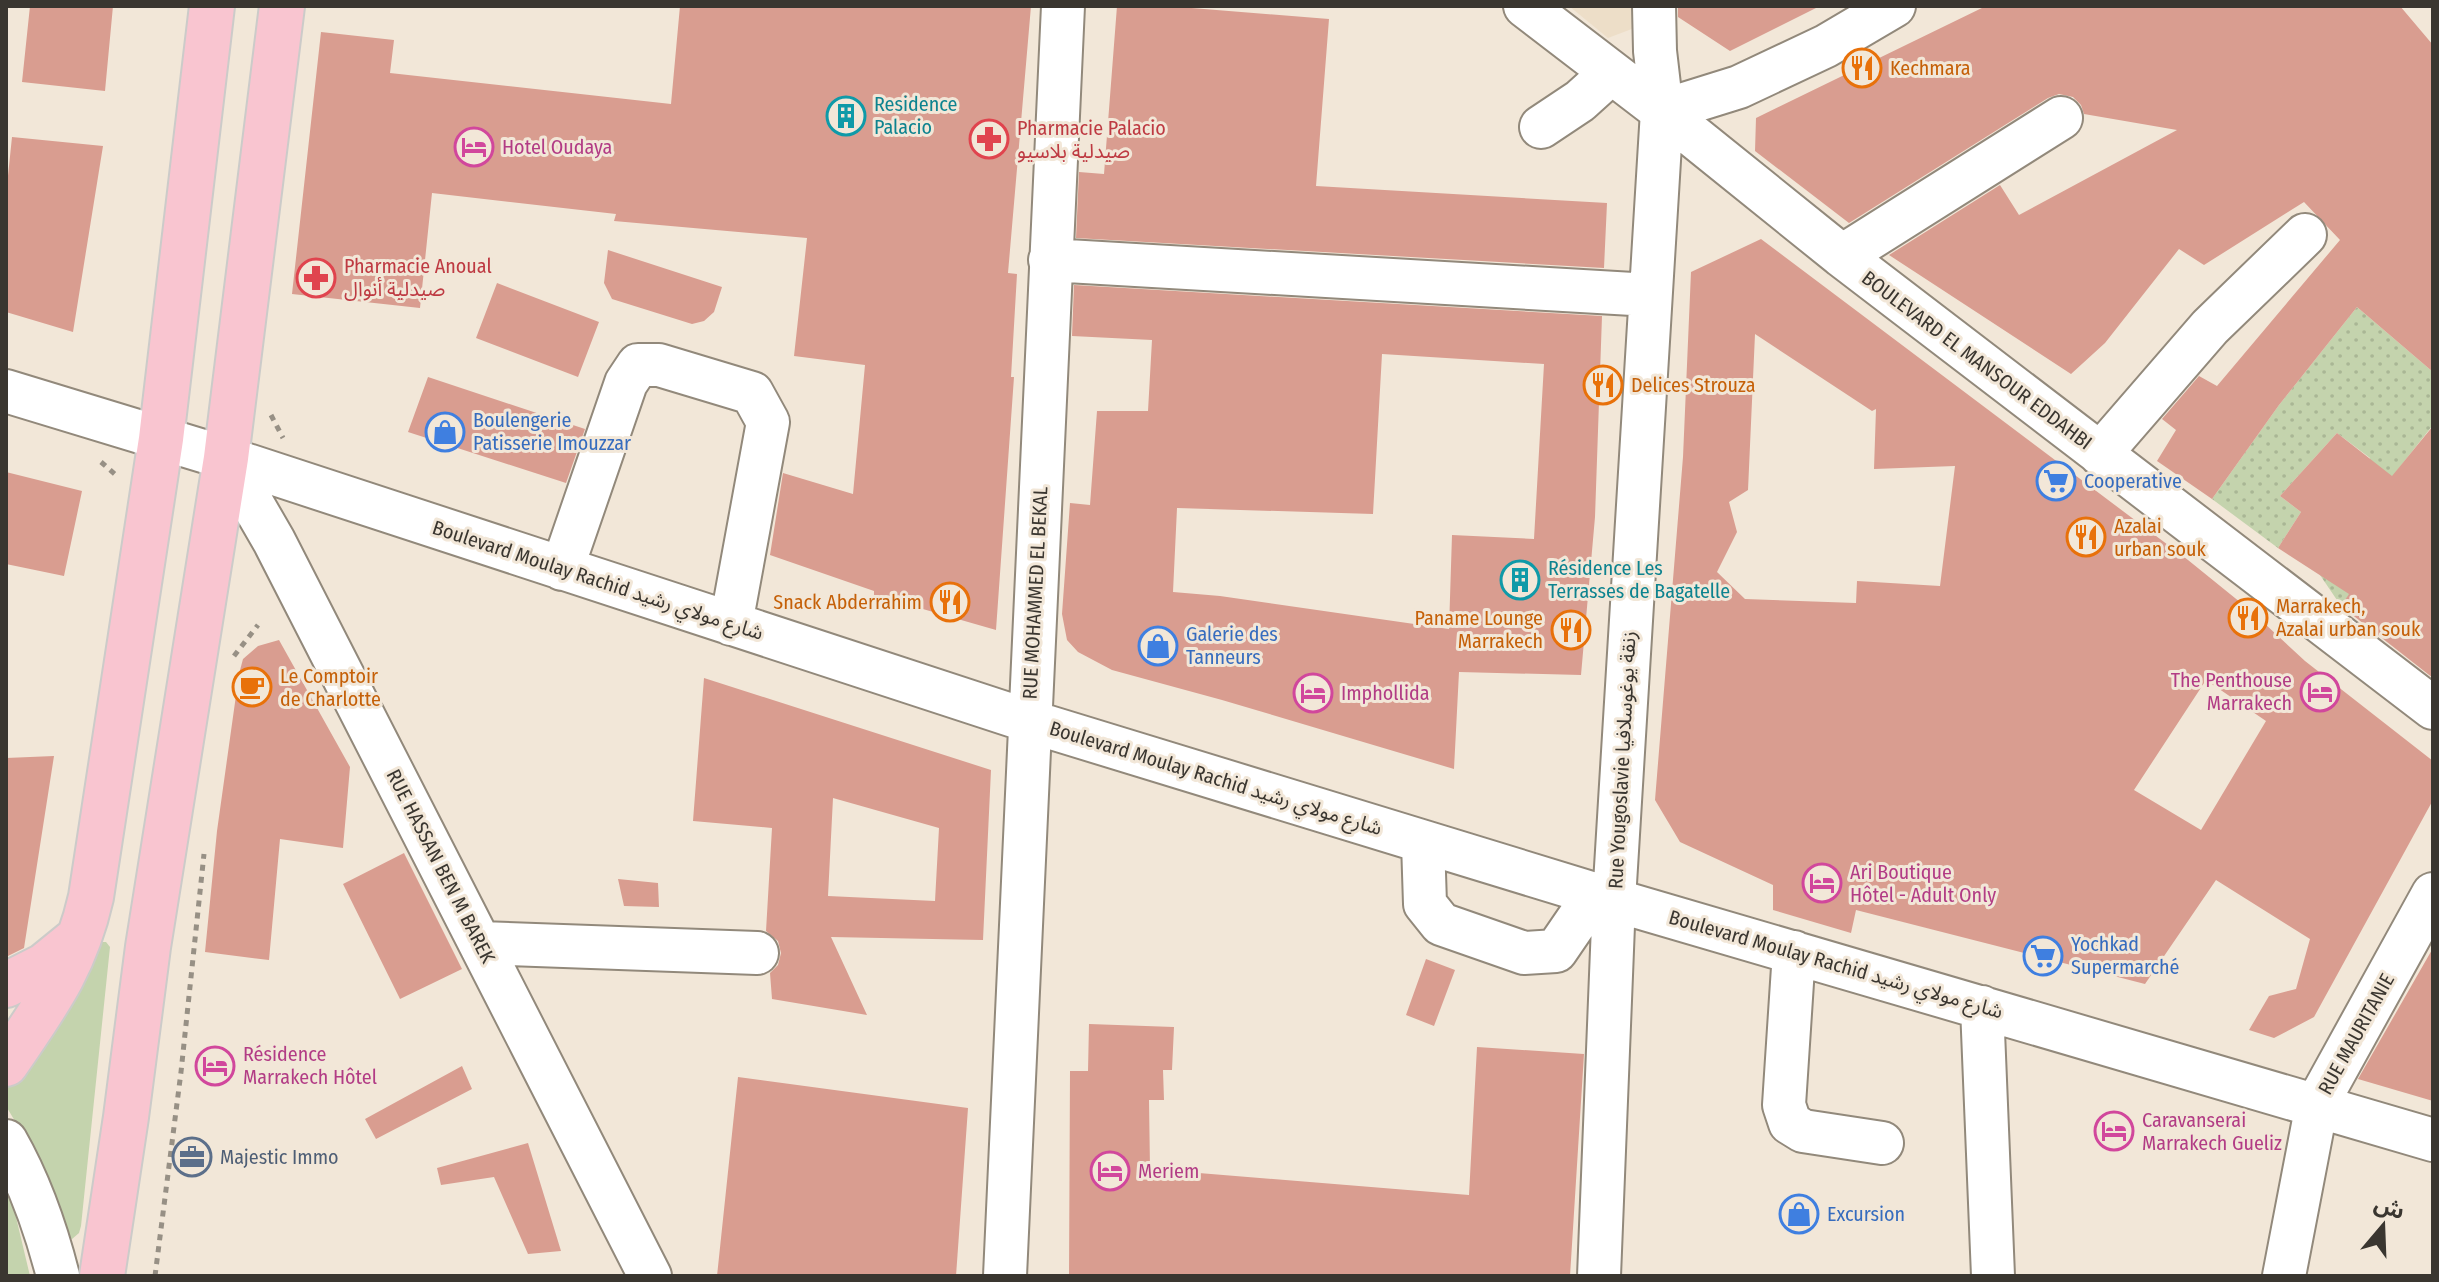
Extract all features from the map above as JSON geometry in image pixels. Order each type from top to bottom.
[{"type":"main road","points":[[6,1064],[58,987],[83,933],[94,881],[161,439],[212,6]]},
{"type":"main road","points":[[102,1276],[148,947],[226,458],[282,6]]},
{"type":"main road","points":[[6,985],[44,966],[83,933]]},
{"type":"street","name":"RUE MOHAMMED EL BEKAL","points":[[1005,1276],[1063,6]]},
{"type":"street","name":"BOULEVARD EL MANSOUR EDDAHBI","points":[[1525,6],[1842,256],[2433,708]]},
{"type":"street","name":"Rue Yougoslavie زنقة يوغوسلافيا","points":[[1599,1276],[1604,897],[1662,111],[1655,51],[1654,6]]},
{"type":"street","points":[[1662,111],[1739,87],[1826,46],[1894,6]]},
{"type":"street","points":[[1541,127],[1580,101],[1611,73]]},
{"type":"street","points":[[1842,256],[2061,118]]},
{"type":"street","points":[[2100,454],[2210,327],[2305,235]]},
{"type":"street","points":[[1050,260],[1650,295]]},
{"type":"street","points":[[562,569],[626,383],[638,365],[659,365],[752,393],[768,422],[731,624]]},
{"type":"street","name":"Boulevard Moulay Rachid شارع مولاي رشيد","points":[[6,391],[226,458],[1029,721],[1604,897],[2433,1140]]},
{"type":"street","name":"RUE HASSAN BEN M BAREK","points":[[226,458],[274,541],[650,1276]]},
{"type":"street","points":[[1423,842],[1425,904],[1441,924],[1524,953],[1556,951],[1604,897]]},
{"type":"street","name":"RUE MAURITANIE","points":[[2284,1276],[2317,1104],[2433,894]]},
{"type":"street","points":[[480,943],[757,953]]},
{"type":"street","points":[[1794,952],[1784,1105],[1790,1123],[1803,1131],[1882,1143]]},
{"type":"street","points":[[1982,1007],[1993,1276]]},
{"type":"street","points":[[6,1141],[33,1199],[58,1276]]},
{"type":"path","points":[[89,458],[111,468],[121,487]]},
{"type":"path","points":[[230,662],[258,625]]},
{"type":"path","points":[[155,1276],[204,854]]},
{"type":"shaded area","points":[[1569,6],[1638,6],[1637,27],[1608,38]]},
{"type":"green space","points":[[2357,307],[2433,372],[2433,425],[2395,473],[2416,503],[2341,606],[2320,575],[2370,458],[2337,433],[2280,496],[2301,512],[2278,548],[2212,499],[2279,405]]},
{"type":"green space","points":[[99,942],[106,942],[110,947],[81,1226],[72,1239],[65,1236],[48,1177],[6,1106],[6,1088],[38,1044]]},
{"type":"green space","points":[[6,1190],[15,1213],[30,1276],[6,1276]]},
{"type":"building","points":[[30,6],[113,6],[105,91],[22,82]]},
{"type":"building","points":[[680,6],[1031,6],[1008,273],[1017,274],[1011,377],[1014,377],[996,630],[874,595],[874,591],[770,555],[783,473],[853,494],[865,365],[794,356],[807,238],[614,221],[616,214],[432,193],[420,308],[292,294],[321,32],[394,40],[390,73],[671,104]]},
{"type":"building","points":[[1117,6],[1167,6],[1329,19],[1316,186],[1607,203],[1604,268],[1076,238],[1079,172],[1104,174]]},
{"type":"building","points":[[1678,6],[1820,6],[1730,51],[1678,17]]},
{"type":"building","points":[[1986,6],[2400,6],[2433,45],[2433,372],[2357,307],[2279,405],[2212,499],[2157,461],[2176,430],[2162,419],[2199,376],[2217,386],[2340,240],[2304,202],[2204,265],[2179,249],[2105,343],[2071,374],[1889,255],[2000,185],[2019,215],[2177,130],[2084,114],[2073,97],[2059,94],[1849,223],[1755,151],[1756,118]]},
{"type":"building","points":[[12,137],[103,146],[73,332],[6,312],[6,195]]},
{"type":"building","points":[[1761,239],[2188,560],[2251,611],[2305,661],[2433,761],[2433,800],[2314,1017],[2274,1038],[2249,1030],[2269,996],[2296,989],[2310,939],[2216,880],[2145,984],[1856,910],[1851,933],[1773,910],[1773,885],[1680,842],[1655,800],[1683,457],[1691,272]],"holes":[[[1755,334],[1872,411],[1876,409],[1874,469],[1955,466],[1940,586],[1857,581],[1856,603],[1745,599],[1717,572],[1737,532],[1729,502],[1748,490]],[[2206,680],[2266,721],[2201,830],[2134,790]]]},
{"type":"building","points":[[608,250],[722,287],[714,312],[704,321],[692,324],[612,299],[604,283]]},
{"type":"building","points":[[497,283],[599,322],[578,377],[476,338]]},
{"type":"building","points":[[1074,285],[1602,316],[1595,517],[1581,675],[1459,672],[1454,769],[1112,670],[1078,652],[1067,640],[1062,614],[1070,503],[1090,505],[1097,411],[1148,411],[1152,340],[1072,336]],"holes":[[[1382,354],[1544,364],[1534,539],[1452,535],[1449,629],[1173,592],[1177,508],[1373,514]]]},
{"type":"building","points":[[428,377],[585,429],[566,483],[408,432]]},
{"type":"building","points":[[2433,426],[2433,678],[2341,606],[2349,594],[2278,548],[2301,512],[2280,496],[2337,433],[2392,476]]},
{"type":"building","points":[[6,472],[82,491],[64,576],[6,564]]},
{"type":"building","points":[[279,640],[350,767],[343,848],[280,839],[269,960],[205,952],[217,831],[239,674],[243,659],[258,646]]},
{"type":"building","points":[[704,678],[991,770],[983,940],[831,937],[867,1015],[772,999],[770,973],[778,965],[781,953],[778,941],[766,931],[772,828],[693,821]],"holes":[[[833,798],[939,828],[935,901],[828,896]]]},
{"type":"building","points":[[54,756],[24,948],[6,957],[6,758]]},
{"type":"building","points":[[404,853],[462,969],[400,999],[343,884]]},
{"type":"building","points":[[618,879],[658,883],[659,907],[624,906]]},
{"type":"building","points":[[2433,948],[2433,1101],[2358,1079]]},
{"type":"building","points":[[1426,959],[1455,970],[1434,1026],[1406,1015]]},
{"type":"building","points":[[1089,1024],[1174,1027],[1172,1070],[1163,1070],[1164,1100],[1149,1100],[1150,1169],[1469,1195],[1477,1047],[1584,1054],[1570,1276],[1069,1276],[1070,1071],[1088,1071]]},
{"type":"building","points":[[462,1066],[472,1089],[376,1139],[365,1119]]},
{"type":"building","points":[[738,1077],[968,1108],[956,1276],[717,1276]]},
{"type":"building","points":[[528,1143],[561,1251],[528,1254],[494,1177],[441,1185],[437,1168]]},
{"type":"place","name":"Kechmara","points":[[1862,68]]},
{"type":"place","name":"Residence Palacio","points":[[846,116]]},
{"type":"place","name":"Pharmacie Palacio صيدلية بلاسيو","points":[[989,139]]},
{"type":"place","name":"Hotel Oudaya","points":[[474,147]]},
{"type":"place","name":"Pharmacie Anoual صيدلية أنوال","points":[[316,278]]},
{"type":"place","name":"Delices Strouza","points":[[1603,385]]},
{"type":"place","name":"Boulengerie Patisserie Imouzzar","points":[[445,432]]},
{"type":"place","name":"Cooperative","points":[[2056,481]]},
{"type":"place","name":"Azalai urban souk","points":[[2086,537]]},
{"type":"place","name":"Résidence Les Terrasses de Bagatelle","points":[[1520,580]]},
{"type":"place","name":"Snack Abderrahim","points":[[950,602]]},
{"type":"place","name":"Marrakech, Azalai urban souk","points":[[2248,618]]},
{"type":"place","name":"Paname Lounge Marrakech","points":[[1571,630]]},
{"type":"place","name":"Galerie des Tanneurs","points":[[1158,646]]},
{"type":"place","name":"Le Comptoir de Charlotte","points":[[252,687]]},
{"type":"place","name":"The Penthouse Marrakech","points":[[2320,692]]},
{"type":"place","name":"Imphollida","points":[[1313,693]]},
{"type":"place","name":"Ari Boutique Hôtel - Adult Only","points":[[1822,883]]},
{"type":"place","name":"Yochkad Supermarché","points":[[2043,956]]},
{"type":"place","name":"Résidence Marrakech Hôtel","points":[[215,1066]]},
{"type":"place","name":"Caravanserai Marrakech Gueliz","points":[[2114,1131]]},
{"type":"place","name":"Majestic Immo","points":[[192,1157]]},
{"type":"place","name":"Meriem","points":[[1110,1171]]},
{"type":"place","name":"Excursion","points":[[1799,1214]]}]
